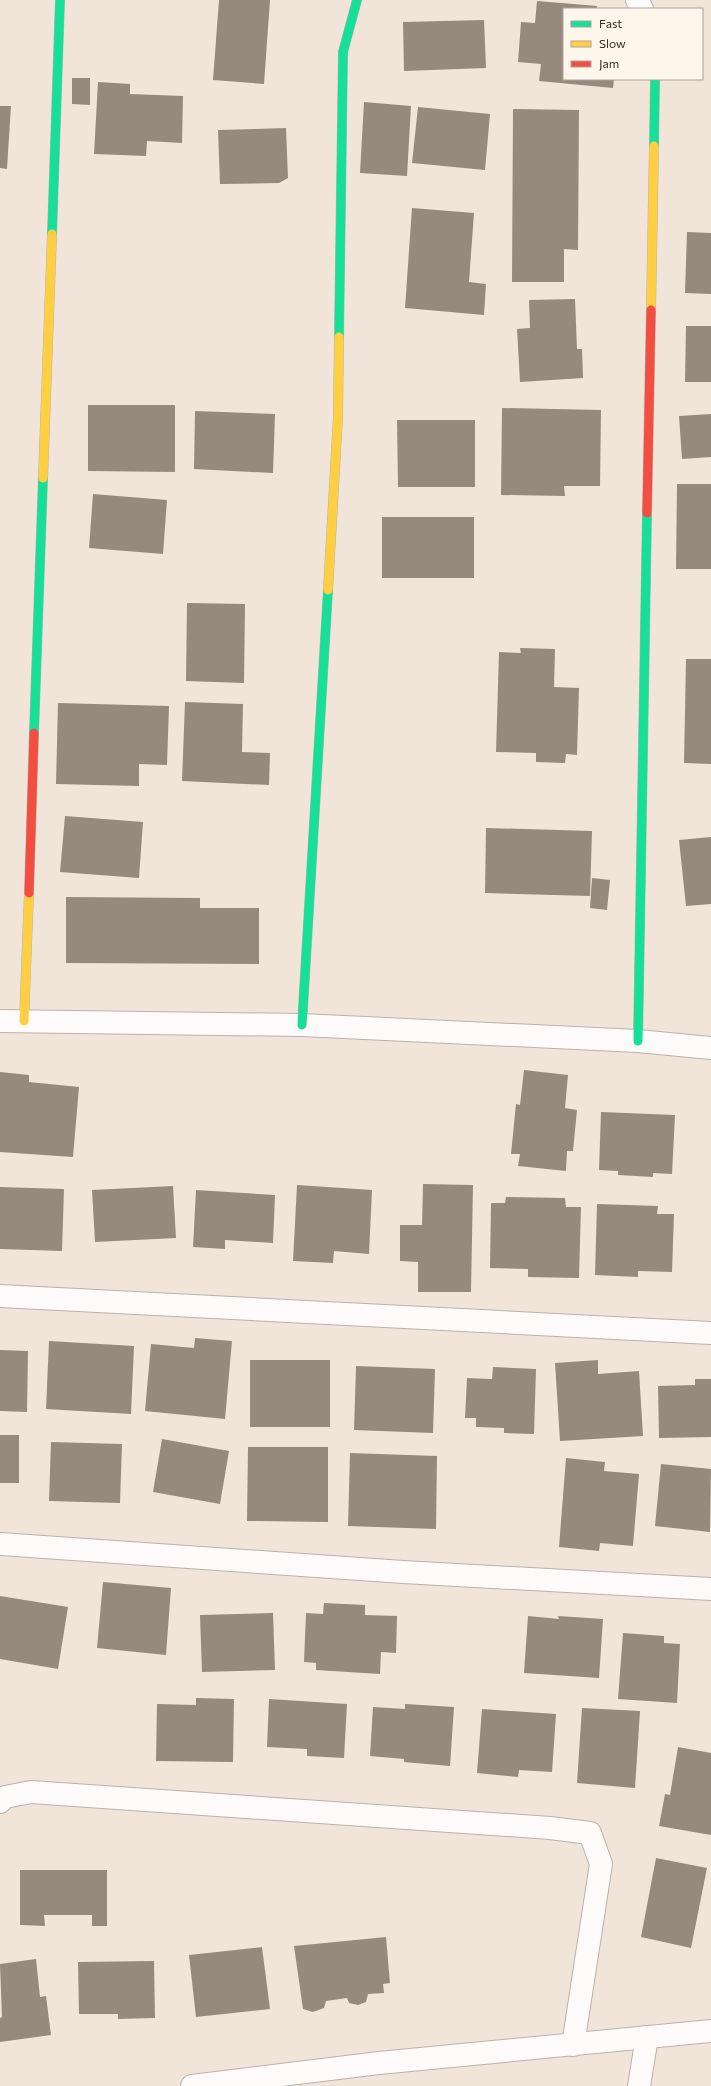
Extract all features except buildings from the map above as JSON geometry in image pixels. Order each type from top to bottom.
[{"type":"street","points":[[24,1021],[60,0]]},
{"type":"street","points":[[302,1025],[338,417],[340,160],[343,52],[356,0]]},
{"type":"street","points":[[638,1041],[655,80]]},
{"type":"street","points":[[0,1021],[302,1025],[638,1041],[711,1048]]},
{"type":"street","points":[[0,1296],[711,1333]]},
{"type":"street","points":[[0,1544],[403,1572],[711,1589]]},
{"type":"street","points":[[0,1802],[5,1797],[31,1792],[542,1828],[590,1833],[601,1864],[573,2045]]},
{"type":"street","points":[[192,2086],[379,2063],[711,2031]]},
{"type":"street","points":[[640,2086],[647,2038]]},
{"type":"traffic: fast","points":[[52,234],[60,0]]},
{"type":"traffic: fast","points":[[339,337],[343,52],[357,0]]},
{"type":"traffic: fast","points":[[654,146],[655,80]]},
{"type":"traffic: fast","points":[[34,733],[43,478]]},
{"type":"traffic: fast","points":[[638,1041],[647,513]]},
{"type":"traffic: fast","points":[[302,1025],[328,590]]},
{"type":"traffic: slow","points":[[651,310],[654,146]]},
{"type":"traffic: slow","points":[[43,478],[52,234]]},
{"type":"traffic: slow","points":[[328,590],[338,417],[339,337]]},
{"type":"traffic: slow","points":[[24,1021],[29,893]]},
{"type":"traffic: jam","points":[[647,513],[651,310]]},
{"type":"traffic: jam","points":[[29,893],[34,733]]}]
